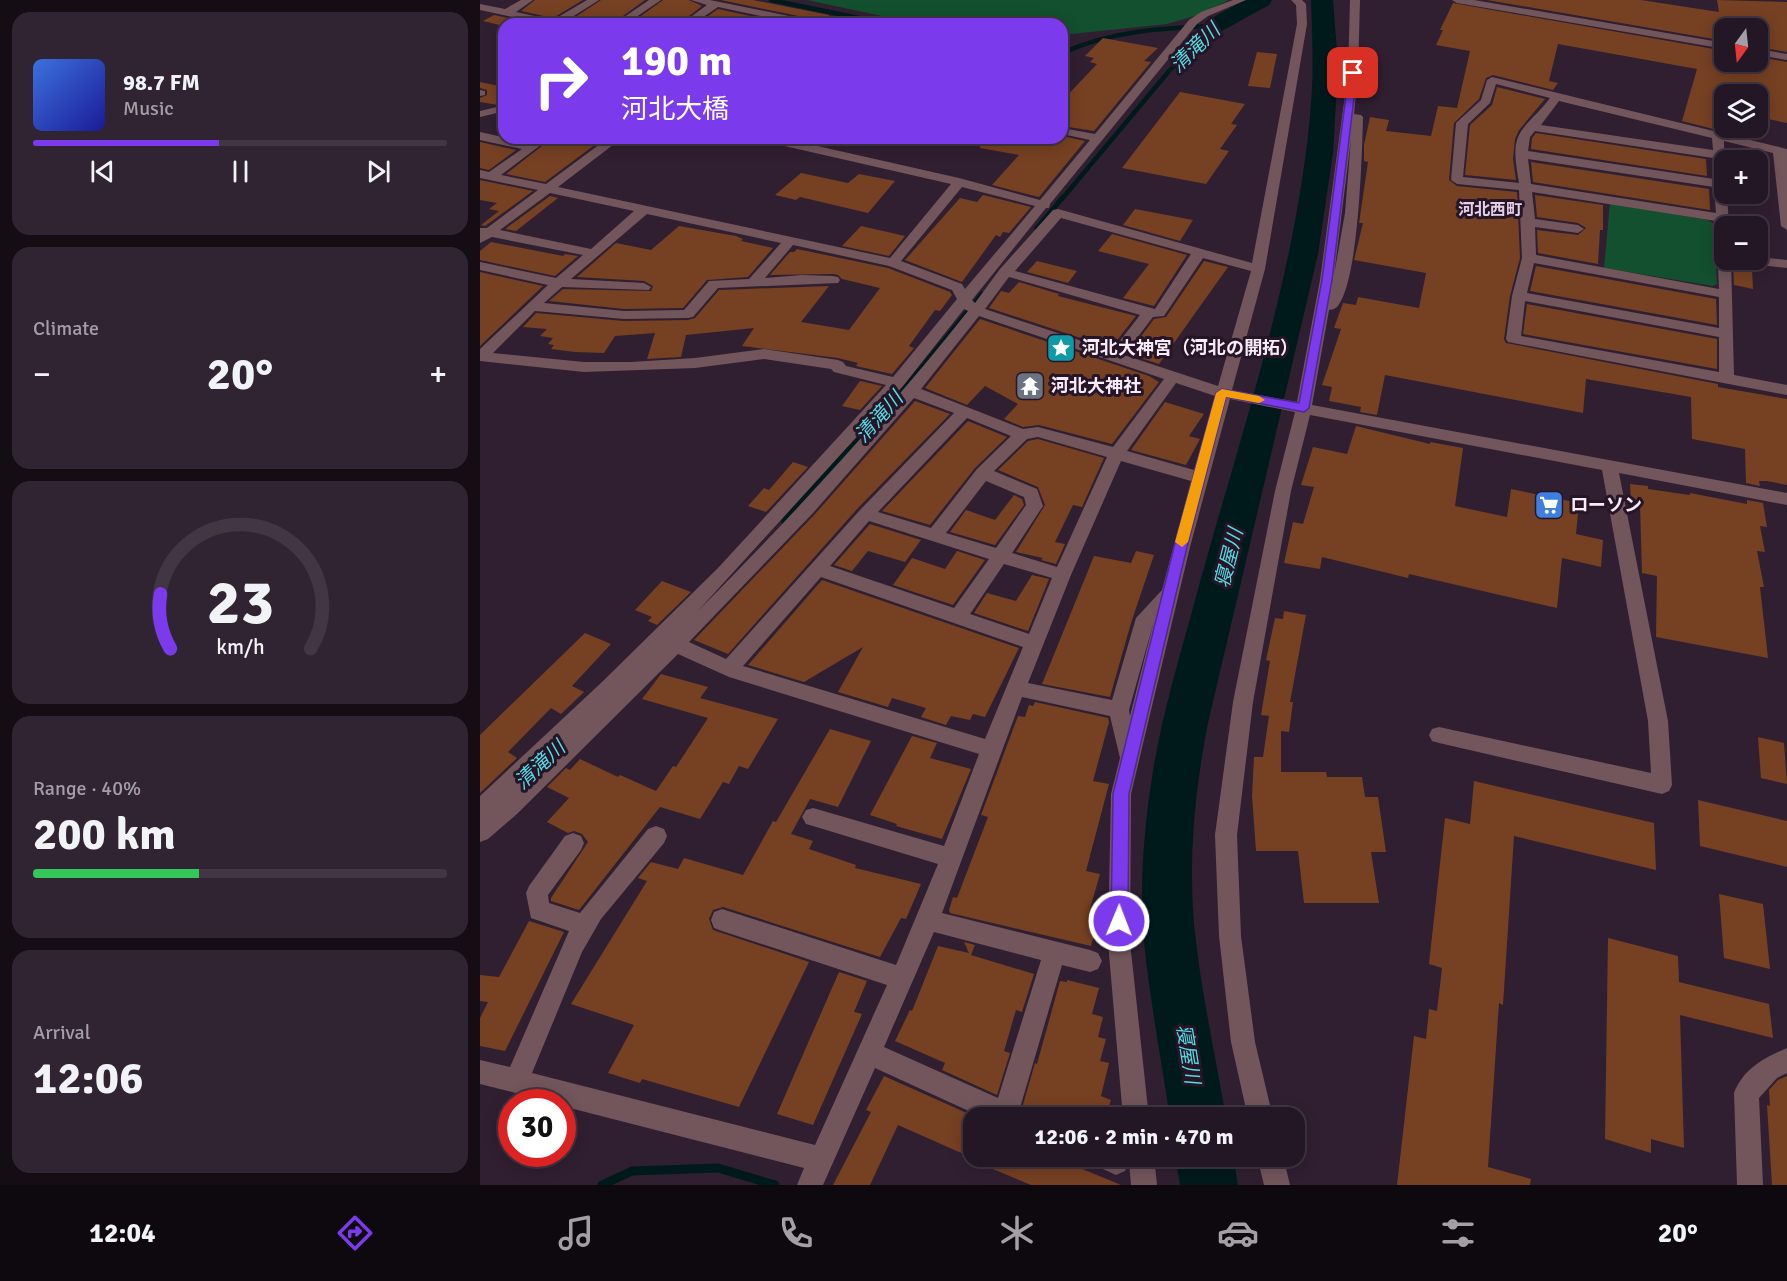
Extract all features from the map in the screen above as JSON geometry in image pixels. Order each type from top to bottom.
[{"type":"street","points":[[506,13],[528,0]]},
{"type":"street","points":[[563,18],[594,0]]},
{"type":"street","points":[[628,18],[656,0]]},
{"type":"street","points":[[696,0],[780,18]]},
{"type":"street","points":[[480,832],[510,807],[616,691],[668,640],[777,541],[904,387],[1097,138],[1193,22],[1200,15],[1241,0]]},
{"type":"street","points":[[1135,1107],[1119,942],[1121,794],[1128,756],[1199,477],[1226,394],[1258,268],[1302,24],[1301,4],[1296,0]]},
{"type":"street","points":[[1258,1107],[1243,1042],[1230,936],[1226,836],[1243,702],[1299,407],[1322,308],[1352,83],[1355,0]]},
{"type":"street","points":[[1457,0],[1714,44]]},
{"type":"street","points":[[695,18],[716,4]]},
{"type":"street","points":[[480,17],[485,8],[530,18]]},
{"type":"street","points":[[751,18],[759,13]]},
{"type":"street","points":[[1768,54],[1787,57]]},
{"type":"street","points":[[1714,134],[1492,80],[1486,101],[1462,123],[1457,180],[1526,187],[1714,217]]},
{"type":"street","points":[[1558,97],[1524,136],[1522,154],[1529,222],[1529,258],[1519,296],[1513,339],[1787,390]]},
{"type":"street","points":[[480,114],[498,110]]},
{"type":"street","points":[[1533,127],[1714,153]]},
{"type":"street","points":[[1068,132],[1097,138]]},
{"type":"street","points":[[480,136],[498,140]]},
{"type":"street","points":[[1729,138],[1783,152],[1787,226]]},
{"type":"street","points":[[517,144],[531,147]]},
{"type":"street","points":[[485,176],[535,144]]},
{"type":"street","points":[[483,234],[548,190],[608,144]]},
{"type":"street","points":[[796,144],[959,182],[1045,205]]},
{"type":"street","points":[[1522,154],[1714,183]]},
{"type":"street","points":[[485,176],[893,263],[957,287],[970,304],[1226,394],[1787,499]]},
{"type":"street","points":[[893,263],[959,182]]},
{"type":"street","points":[[481,356],[532,306],[642,210]]},
{"type":"street","points":[[970,304],[1005,272],[1058,213],[1199,254],[1258,268]]},
{"type":"street","points":[[1529,222],[1578,229]]},
{"type":"street","points":[[483,234],[592,254]]},
{"type":"street","points":[[753,283],[790,242]]},
{"type":"street","points":[[1005,272],[1159,314],[1199,254]]},
{"type":"street","points":[[1529,258],[1726,294]]},
{"type":"street","points":[[1768,262],[1787,264]]},
{"type":"street","points":[[480,266],[558,283],[644,287]]},
{"type":"street","points":[[480,282],[495,270]]},
{"type":"street","points":[[1725,270],[1726,378]]},
{"type":"street","points":[[532,306],[624,315],[688,314],[714,284],[802,279],[833,280]]},
{"type":"street","points":[[1519,296],[1725,334]]},
{"type":"street","points":[[1116,356],[1149,313]]},
{"type":"street","points":[[481,356],[584,367],[631,367],[695,363],[764,354],[838,365],[839,369],[904,387],[1022,434],[1038,432],[1199,477]]},
{"type":"street","points":[[480,1072],[814,1174],[928,920],[991,749],[1062,575],[1116,455],[1173,377]]},
{"type":"street","points":[[729,669],[866,514],[964,412]]},
{"type":"street","points":[[934,536],[983,473],[1022,434]]},
{"type":"street","points":[[1439,735],[1662,784],[1658,721],[1609,466]]},
{"type":"street","points":[[958,617],[1035,506],[1031,493],[983,473]]},
{"type":"street","points":[[866,514],[1062,575]]},
{"type":"street","points":[[818,569],[1034,643]]},
{"type":"street","points":[[1128,756],[1119,710],[1145,618],[1169,593]]},
{"type":"street","points":[[668,640],[729,669],[991,749]]},
{"type":"street","points":[[1016,688],[1119,710]]},
{"type":"street","points":[[480,809],[616,691]]},
{"type":"street","points":[[813,817],[951,858]]},
{"type":"street","points":[[516,1082],[573,945],[593,911],[656,836]]},
{"type":"street","points":[[573,843],[537,893],[539,910],[585,925]]},
{"type":"street","points":[[722,920],[902,978]]},
{"type":"street","points":[[928,920],[1090,961]]},
{"type":"street","points":[[1012,1107],[1054,951]]},
{"type":"street","points":[[868,1052],[990,1107]]},
{"type":"street","points":[[1750,1185],[1746,1093],[1768,1069],[1787,1060]]},
{"type":"street","points":[[1128,1167],[1144,1185]]},
{"type":"street","points":[[1273,1167],[1277,1185]]},
{"type":"green space","points":[[807,0],[1229,0],[1198,15],[1167,24],[1068,34],[1068,18],[891,18]]},
{"type":"green space","points":[[1610,203],[1708,220],[1714,224],[1714,270],[1716,270],[1717,284],[1713,286],[1604,268]]},
{"type":"building","points":[[535,0],[583,0],[553,18],[521,11]]},
{"type":"building","points":[[601,0],[645,0],[620,18],[574,18]]},
{"type":"building","points":[[663,0],[689,0],[702,6],[687,18],[638,18]]},
{"type":"building","points":[[721,0],[753,0],[829,15],[829,18],[808,18]]},
{"type":"building","points":[[1487,0],[1641,0],[1719,12],[1717,0],[1787,2],[1787,52],[1768,49],[1768,18],[1714,18],[1714,39]]},
{"type":"building","points":[[1453,3],[1714,49],[1714,72],[1768,72],[1768,59],[1787,62],[1787,123],[1768,119],[1768,84],[1714,84],[1714,129],[1682,121],[1697,69],[1558,44],[1549,81],[1558,83],[1553,90],[1493,75],[1486,78],[1479,99],[1454,123],[1449,180],[1457,186],[1517,192],[1520,258],[1510,296],[1504,339],[1506,343],[1787,399],[1787,485],[1767,481],[1759,481],[1760,486],[1746,483],[1745,449],[1692,439],[1691,397],[1586,379],[1583,413],[1385,375],[1377,415],[1360,412],[1361,407],[1329,401],[1332,387],[1322,385],[1341,329],[1334,328],[1343,303],[1356,305],[1358,297],[1419,308],[1426,273],[1354,260],[1363,223],[1359,223],[1368,162],[1364,161],[1364,145],[1370,117],[1389,120],[1386,131],[1431,136],[1438,106],[1457,108],[1470,51],[1436,45],[1443,30],[1440,30]]},
{"type":"building","points":[[718,9],[759,18],[705,18]]},
{"type":"building","points":[[494,15],[507,18],[498,18],[498,25],[483,21]]},
{"type":"building","points":[[1103,38],[1158,48],[1144,61],[1151,62],[1094,131],[1068,127],[1068,95],[1097,64],[1090,62],[1094,58],[1085,56]]},
{"type":"building","points":[[1257,52],[1277,54],[1270,88],[1248,86]]},
{"type":"building","points":[[480,82],[498,86],[498,105],[480,102],[480,98],[487,95],[487,90],[480,88]]},
{"type":"building","points":[[1497,87],[1545,99],[1519,130],[1515,139],[1513,159],[1516,180],[1465,175],[1470,125],[1492,105]]},
{"type":"building","points":[[1180,92],[1245,104],[1231,124],[1237,125],[1220,149],[1229,151],[1206,184],[1122,168]]},
{"type":"building","points":[[1536,133],[1706,159],[1707,176],[1531,149],[1532,138]]},
{"type":"building","points":[[1068,137],[1085,141],[1039,197],[992,185],[1019,155],[980,148],[980,144],[1068,144]]},
{"type":"building","points":[[480,142],[516,150],[489,170],[480,168]]},
{"type":"building","points":[[544,144],[596,144],[545,182],[506,174]]},
{"type":"building","points":[[1531,162],[1709,189],[1710,210],[1533,182]]},
{"type":"building","points":[[801,173],[848,183],[859,174],[895,181],[868,213],[800,197],[796,200],[775,195]]},
{"type":"building","points":[[480,180],[533,191],[485,226],[481,225],[499,211],[489,209],[497,203],[480,200]]},
{"type":"building","points":[[983,195],[1031,207],[1009,233],[1003,232],[1000,237],[996,235],[962,282],[905,260],[960,198],[977,202]]},
{"type":"building","points":[[1535,195],[1603,205],[1603,230],[1600,230],[1598,264],[1538,253],[1537,230],[1578,235],[1586,228],[1578,223],[1537,217]]},
{"type":"building","points":[[550,196],[558,198],[516,231],[505,229]]},
{"type":"building","points":[[1135,209],[1193,220],[1180,241],[1123,225]]},
{"type":"building","points":[[679,226],[736,236],[743,239],[741,241],[773,248],[748,277],[707,280],[683,308],[624,309],[549,301],[563,289],[651,291],[653,286],[644,281],[577,277],[616,243],[651,250]]},
{"type":"building","points":[[861,226],[905,236],[889,256],[842,246]]},
{"type":"building","points":[[1112,234],[1187,255],[1154,306],[1123,298],[1149,264],[1098,251]]},
{"type":"building","points":[[491,242],[563,256],[565,254],[578,256],[555,276],[480,260],[480,251]]},
{"type":"building","points":[[797,249],[888,268],[950,292],[952,295],[940,311],[935,310],[909,346],[914,348],[892,374],[856,366],[858,363],[838,358],[742,346],[754,328],[686,335],[681,357],[647,359],[655,333],[615,336],[604,353],[575,352],[551,349],[554,345],[548,344],[553,338],[540,336],[547,329],[523,327],[536,313],[624,321],[688,320],[695,318],[719,290],[829,286],[801,322],[849,330],[880,288],[842,279],[833,274],[770,275],[790,252]]},
{"type":"building","points":[[1037,261],[1077,271],[1068,283],[1027,272]]},
{"type":"building","points":[[1204,261],[1228,267],[1159,364],[1128,354],[1154,319],[1166,317]]},
{"type":"building","points":[[1536,266],[1716,299],[1717,325],[1530,291]]},
{"type":"building","points":[[1733,270],[1752,270],[1753,289],[1734,285]]},
{"type":"building","points":[[480,272],[543,286],[480,346]]},
{"type":"building","points":[[1019,282],[1059,294],[1058,296],[1136,316],[1111,348],[989,308],[1001,291],[1009,293]]},
{"type":"building","points":[[1527,304],[1717,339],[1717,369],[1523,334]]},
{"type":"building","points":[[980,319],[1149,376],[1159,382],[1112,444],[1039,425],[1023,427],[1004,419],[1018,404],[985,386],[967,405],[925,388]]},
{"type":"building","points":[[860,381],[882,386],[860,410],[842,406]]},
{"type":"building","points":[[915,401],[950,414],[858,508],[728,654],[694,640],[815,514]]},
{"type":"building","points":[[1165,402],[1204,414],[1189,436],[1200,439],[1186,465],[1131,450]]},
{"type":"building","points":[[968,421],[1007,437],[975,468],[930,525],[882,511]]},
{"type":"building","points":[[1356,426],[1430,444],[1430,442],[1463,448],[1455,506],[1507,517],[1511,489],[1579,503],[1576,534],[1603,540],[1601,567],[1562,558],[1557,608],[1409,574],[1408,578],[1322,557],[1320,569],[1284,563],[1293,522],[1303,524],[1314,487],[1301,485],[1313,447],[1347,454]]},
{"type":"building","points":[[1038,439],[1104,458],[1082,507],[1073,505],[1055,542],[1065,544],[1056,564],[1041,560],[1043,558],[1016,552],[1045,505],[1038,487],[998,470],[1028,441]]},
{"type":"building","points":[[793,462],[808,467],[766,512],[748,506],[764,488],[769,490]]},
{"type":"building","points":[[1630,484],[1648,486],[1648,489],[1690,495],[1690,493],[1747,504],[1747,500],[1763,503],[1767,527],[1760,526],[1765,552],[1757,551],[1764,587],[1760,587],[1768,658],[1656,637],[1657,576],[1642,573],[1640,504],[1631,502]]},
{"type":"building","points":[[1014,495],[1022,499],[1024,505],[995,545],[950,532],[966,510],[995,520]]},
{"type":"building","points":[[870,524],[921,540],[905,562],[868,551],[852,571],[834,565]]},
{"type":"building","points":[[957,551],[985,560],[953,605],[893,585],[912,558],[945,569]]},
{"type":"building","points":[[1136,551],[1154,555],[1131,623],[1110,697],[1042,684],[1094,556],[1131,563]]},
{"type":"building","points":[[1032,575],[1049,579],[1028,631],[974,613],[987,593],[1016,601]]},
{"type":"building","points":[[822,580],[1019,648],[985,717],[973,714],[970,720],[951,716],[946,725],[921,717],[926,708],[892,698],[888,707],[838,692],[863,647],[804,682],[748,665]]},
{"type":"building","points":[[662,581],[691,592],[657,625],[648,621],[652,617],[635,610]]},
{"type":"building","points":[[1284,611],[1306,615],[1290,702],[1293,702],[1289,732],[1281,731],[1281,772],[1326,772],[1327,777],[1362,777],[1365,797],[1378,797],[1386,852],[1371,852],[1379,903],[1304,903],[1298,851],[1256,851],[1252,796],[1254,757],[1263,757],[1269,716],[1261,715],[1270,661],[1266,660],[1275,618],[1283,619]]},
{"type":"building","points":[[585,633],[611,644],[572,686],[584,692],[561,714],[551,708],[508,752],[517,758],[480,793],[480,735]]},
{"type":"building","points":[[661,674],[708,687],[700,698],[778,719],[748,769],[739,766],[729,784],[723,782],[700,819],[660,807],[579,910],[551,901],[588,842],[582,834],[574,831],[568,833],[547,822],[569,798],[547,787],[566,768],[570,770],[580,759],[618,777],[620,775],[656,791],[673,766],[676,767],[708,718],[642,699]]},
{"type":"building","points":[[1035,702],[1108,718],[1109,722],[1093,781],[1109,784],[1086,871],[1100,874],[1090,909],[1100,911],[1091,946],[950,913],[949,910],[953,897],[957,898],[988,817],[981,815],[1018,716],[1025,717],[1029,705],[1033,706]]},
{"type":"building","points":[[830,729],[871,741],[838,807],[810,799],[791,834],[813,841],[809,849],[856,865],[855,868],[921,884],[906,919],[901,918],[880,957],[723,907],[713,910],[709,919],[713,930],[809,962],[739,1107],[642,1079],[640,1083],[608,1073],[634,1025],[571,1004],[647,881],[638,878],[651,862],[678,869],[684,858],[743,875],[773,821],[776,822]]},
{"type":"building","points":[[912,736],[937,743],[930,758],[971,769],[942,839],[896,826],[897,824],[870,815]]},
{"type":"building","points":[[1758,737],[1784,743],[1787,784],[1761,778]]},
{"type":"building","points":[[1474,781],[1654,823],[1656,870],[1514,836],[1503,1005],[1499,1003],[1488,1167],[1531,1179],[1530,1185],[1397,1185],[1414,1036],[1426,1039],[1429,1009],[1437,1011],[1442,968],[1429,964],[1445,818],[1470,824]]},
{"type":"building","points":[[1698,800],[1787,821],[1787,867],[1700,846]]},
{"type":"building","points":[[1719,894],[1763,904],[1770,969],[1724,958]]},
{"type":"building","points":[[529,921],[564,932],[505,1051],[480,1046],[480,1018],[488,1002],[480,1001],[480,975],[499,977]]},
{"type":"building","points":[[1608,938],[1678,956],[1679,982],[1769,1004],[1773,1038],[1680,1015],[1684,1148],[1651,1139],[1651,1153],[1605,1139]]},
{"type":"building","points":[[964,942],[975,945],[971,955],[1034,974],[1022,1012],[1016,1010],[1004,1051],[1010,1053],[997,1095],[942,1070],[945,1063],[895,1041],[910,1010],[912,1011],[938,946],[969,953]]},
{"type":"building","points":[[839,972],[867,981],[854,1012],[862,1014],[813,1125],[777,1114]]},
{"type":"building","points":[[1067,980],[1099,988],[1092,1014],[1103,1017],[1098,1037],[1106,1039],[1100,1061],[1109,1063],[1101,1096],[1111,1100],[1109,1107],[1022,1107],[1060,981],[1067,982]]},
{"type":"building","points":[[884,1076],[963,1111],[963,1154],[898,1125],[870,1185],[833,1185],[871,1112],[866,1110]]},
{"type":"building","points":[[1787,1076],[1787,1185],[1772,1185],[1767,1105],[1770,1106],[1769,1090],[1778,1080]]},
{"type":"building","points":[[988,1167],[1078,1167],[1121,1185],[1031,1185]]},
{"type":"waterway","points":[[771,0],[859,18]]},
{"type":"waterway","name":"清滝川","points":[[1214,26],[1261,0]]},
{"type":"waterway","name":"寝屋川","points":[[1196,1107],[1170,941],[1168,890],[1171,817],[1176,769],[1208,631],[1280,354],[1303,254],[1319,153],[1324,102],[1325,51],[1322,0]]},
{"type":"waterway","name":"清滝川","points":[[1062,199],[1169,71],[1214,26],[1118,35],[1068,51]]},
{"type":"waterway","name":"清滝川","points":[[1037,228],[1063,197]]},
{"type":"waterway","name":"清滝川","points":[[894,401],[982,294]]},
{"type":"waterway","name":"清滝川","points":[[848,451],[886,409]]},
{"type":"waterway","name":"清滝川","points":[[785,521],[849,450]]},
{"type":"waterway","name":"寝屋川","points":[[1206,1167],[1209,1185]]},
{"type":"waterway","points":[[602,1185],[632,1171],[718,1168],[775,1185]]},
{"type":"slow traffic","points":[[1182,542],[1222,393],[1259,400]]},
{"type":"place","name":"河北大神宮（河北の開拓）","points":[[1061,348]]},
{"type":"place","name":"河北大神社","points":[[1030,386]]},
{"type":"place","name":"ローソン","points":[[1549,505]]},
{"type":"district","name":"河北西町","points":[[1490,210]]},
{"type":"route","points":[[1119,921],[1121,794],[1128,756],[1180,547],[1222,393],[1304,408],[1327,280],[1353,73]]}]
